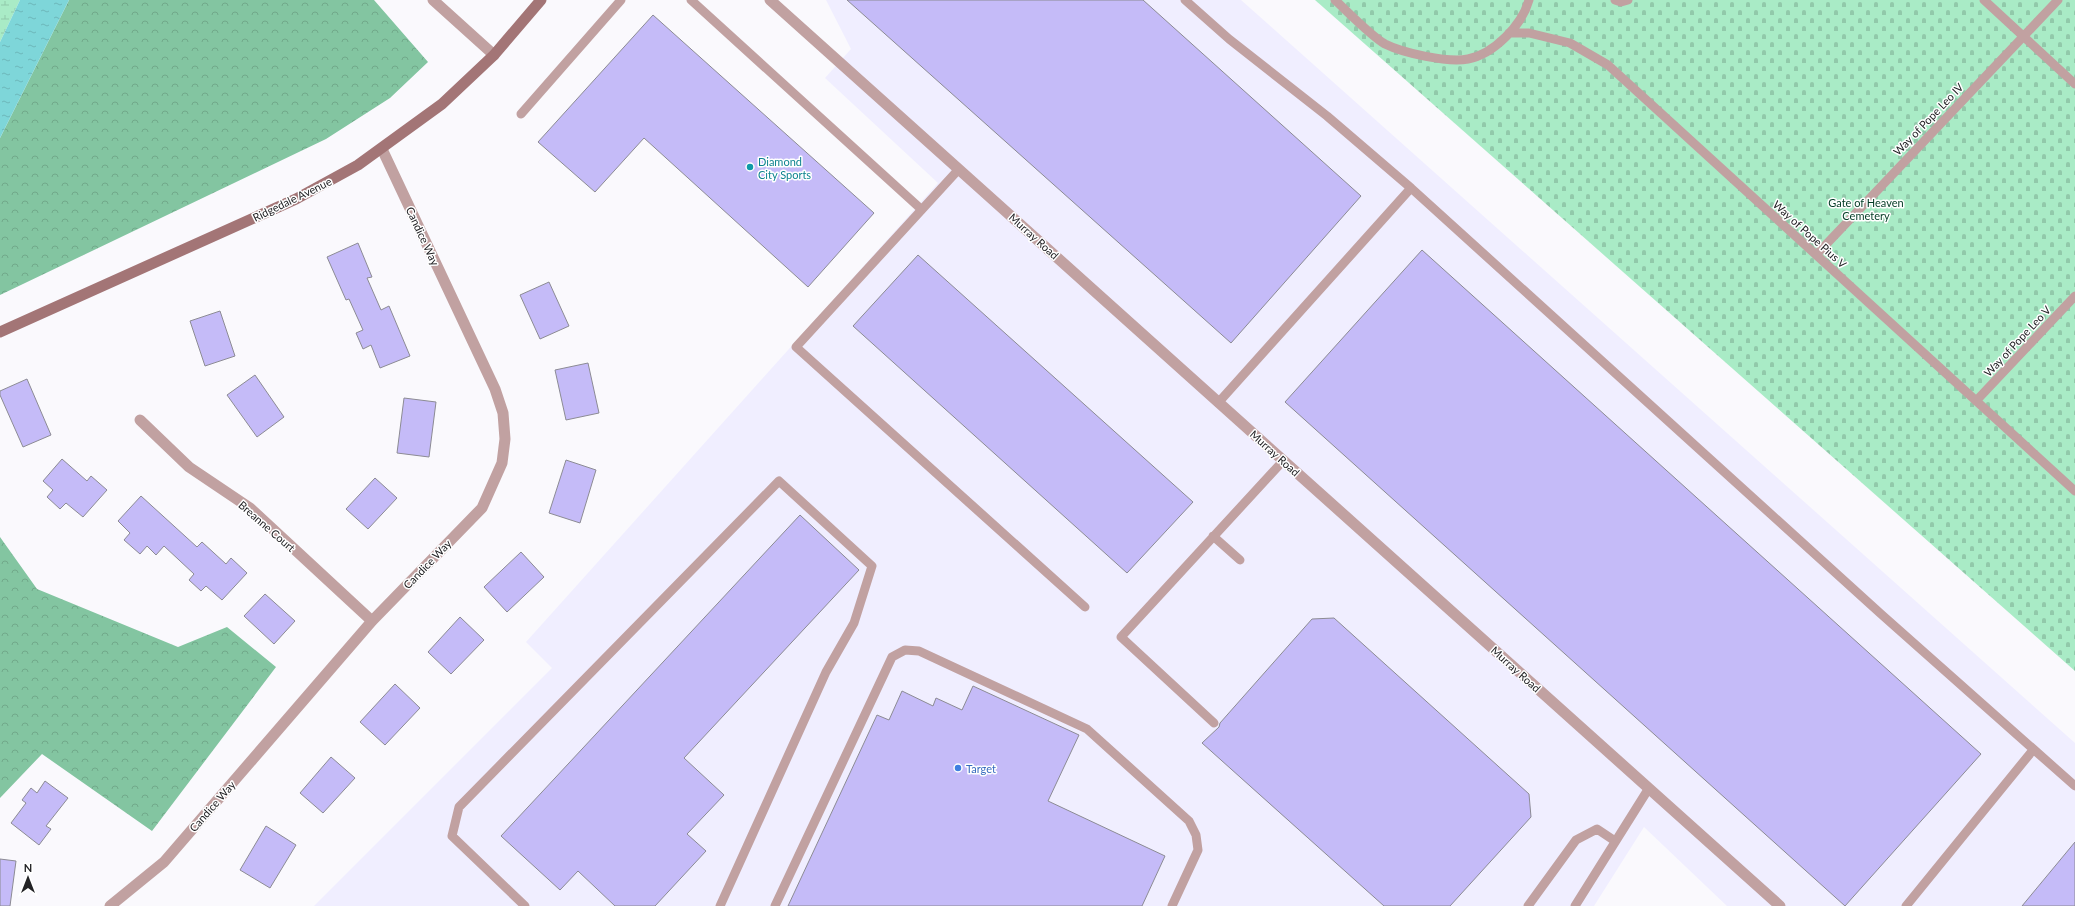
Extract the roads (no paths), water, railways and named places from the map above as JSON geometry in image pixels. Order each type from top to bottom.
[{"type":"main road","name":"Ridgedale Avenue","points":[[0,332],[296,199],[358,165],[442,104],[494,55],[541,0]]},
{"type":"street","points":[[433,0],[494,55]]},
{"type":"street","name":"Murray Road","points":[[770,0],[1780,906]]},
{"type":"street","name":"Candice Way","points":[[110,906],[164,862],[372,621],[482,508],[502,463],[505,439],[503,413],[495,389],[382,149]]},
{"type":"street","name":"Breanne Court","points":[[140,420],[189,467],[250,508],[372,621]]},
{"type":"lane","points":[[521,114],[621,0]]},
{"type":"lane","points":[[691,0],[921,209]]},
{"type":"lane","points":[[1185,0],[1229,39],[1327,116],[1411,188],[1875,609],[2075,786]]},
{"type":"lane","points":[[1335,0],[1384,43],[1405,53],[1447,59],[1468,59],[1487,51],[1509,33],[1526,8],[1529,0]]},
{"type":"lane","points":[[1615,0],[1621,2],[1628,0]]},
{"type":"lane","points":[[1984,0],[2075,84]]},
{"type":"lane","name":"Way of Pope Leo IV","points":[[1816,255],[2058,0]]},
{"type":"lane","name":"Way of Pope Pius V","points":[[1509,33],[1529,34],[1570,43],[1608,65],[2075,491]]},
{"type":"lane","points":[[959,169],[796,347],[1086,607]]},
{"type":"lane","points":[[1218,403],[1411,188]]},
{"type":"lane","name":"Way of Pope Leo V","points":[[1976,401],[2075,296]]},
{"type":"lane","points":[[1214,723],[1121,637],[1283,461]]},
{"type":"lane","points":[[525,906],[452,836],[459,807],[779,481],[872,566],[854,623],[826,672],[720,906]]},
{"type":"lane","points":[[1213,536],[1240,560]]},
{"type":"lane","points":[[775,906],[892,657],[905,650],[919,651],[1088,729],[1190,821],[1196,835],[1198,850],[1172,906]]},
{"type":"lane","points":[[1906,906],[2033,750]]},
{"type":"lane","points":[[1575,906],[1649,788]]},
{"type":"lane","points":[[1528,906],[1576,840],[1597,829],[1615,841]]},
{"type":"water","points":[[20,0],[69,0],[0,138],[0,42]]},
{"type":"place","name":"Diamond City Sports","points":[[750,167]]},
{"type":"place","name":"Target","points":[[958,768]]},
{"type":"park label","name":"Gate of Heaven Cemetery","points":[[1866,208]]}]
